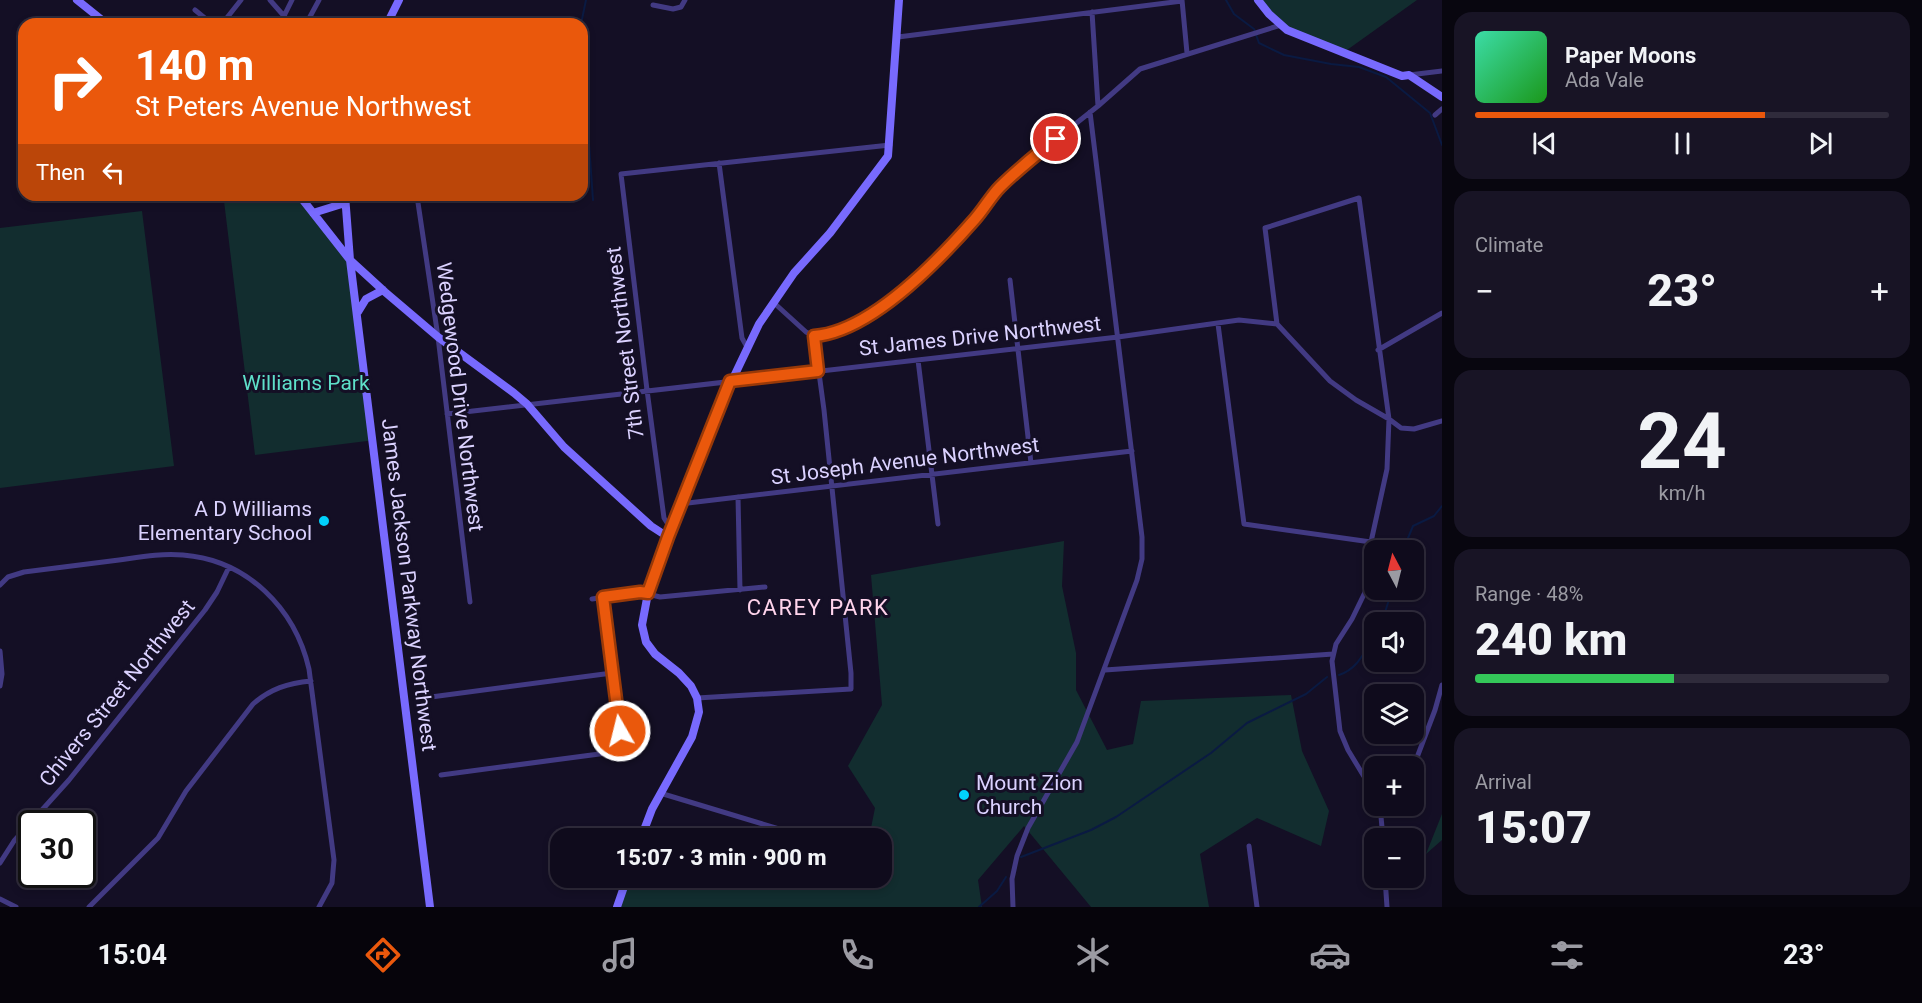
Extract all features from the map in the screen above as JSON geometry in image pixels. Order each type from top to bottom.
[{"type":"street","points":[[77,0],[100,18]]},
{"type":"street","points":[[227,18],[241,0]]},
{"type":"street","points":[[270,0],[284,16],[292,0]]},
{"type":"street","points":[[309,18],[319,0]]},
{"type":"street","points":[[390,18],[399,0]]},
{"type":"street","points":[[653,5],[673,9],[681,7],[685,0]]},
{"type":"street","points":[[645,828],[660,792],[692,737],[699,712],[697,698],[691,686],[655,654],[646,642],[642,625],[648,593],[669,533],[730,381],[747,347],[773,302],[794,273],[830,233],[888,156],[899,0]]},
{"type":"street","points":[[1258,0],[1287,30],[1402,76],[1442,71]]},
{"type":"street","points":[[898,36],[1182,1],[1187,53]]},
{"type":"street","points":[[195,10],[205,18]]},
{"type":"street","points":[[1092,12],[1098,106]]},
{"type":"street","points":[[773,302],[806,332],[814,336],[842,329],[860,321],[893,298],[940,256],[1021,166],[1098,106],[1140,69],[1281,25]]},
{"type":"street","points":[[1409,75],[1442,97]]},
{"type":"street","points":[[1435,115],[1442,109]]},
{"type":"street","points":[[1013,907],[1012,879],[1017,856],[1028,828],[1077,742],[1137,580],[1142,559],[1142,537],[1132,451],[1090,112]]},
{"type":"street","points":[[747,347],[742,338],[719,164],[890,145]]},
{"type":"street","name":"7th Street Northwest","points":[[669,533],[664,518],[646,390],[621,174],[719,164]]},
{"type":"street","points":[[1371,540],[1387,469],[1389,418],[1359,198],[1265,228],[1277,324],[1330,381],[1356,400],[1389,418],[1396,425],[1407,429],[1442,421]]},
{"type":"street","points":[[304,201],[350,260],[383,290],[438,337],[527,404],[564,447],[651,526],[669,533]]},
{"type":"street","points":[[313,213],[340,201]]},
{"type":"street","name":"James Jackson Parkway Northwest","points":[[345,201],[350,260],[430,907]]},
{"type":"street","name":"Wedgewood Drive Northwest","points":[[418,201],[438,337],[470,602]]},
{"type":"street","points":[[1010,280],[1031,463]]},
{"type":"street","points":[[357,314],[366,299],[383,290]]},
{"type":"street","points":[[1378,350],[1442,313]]},
{"type":"street","name":"St James Drive Northwest","points":[[447,414],[1017,349],[1239,320],[1277,324]]},
{"type":"street","points":[[1218,324],[1244,524],[1364,541]]},
{"type":"street","points":[[697,698],[850,688],[851,673],[824,410],[814,336]]},
{"type":"street","points":[[918,360],[938,524]]},
{"type":"street","name":"St Joseph Avenue Northwest","points":[[682,501],[738,497],[1132,451]]},
{"type":"street","points":[[738,497],[740,590]]},
{"type":"street","points":[[0,585],[8,577],[24,572],[156,555],[185,555],[229,567],[260,586],[286,615],[303,647],[311,681],[334,872],[328,893],[319,907]]},
{"type":"street","name":"Chivers Street Northwest","points":[[0,863],[14,841],[69,780],[205,610],[229,567]]},
{"type":"street","points":[[592,599],[640,592],[660,597],[765,587]]},
{"type":"street","points":[[1364,594],[1336,644],[1333,654],[1337,718],[1340,731],[1364,776]]},
{"type":"street","points":[[441,775],[622,751],[603,597]]},
{"type":"street","points":[[0,651],[2,674],[0,686]]},
{"type":"street","points":[[1105,669],[1333,654]]},
{"type":"street","points":[[430,697],[612,674]]},
{"type":"street","points":[[89,907],[158,838],[186,791],[253,704],[280,687],[311,681]]},
{"type":"street","points":[[1418,756],[1442,685]]},
{"type":"street","points":[[660,792],[777,828]]},
{"type":"street","points":[[1249,846],[1257,907]]},
{"type":"street","points":[[617,907],[624,888]]},
{"type":"street","points":[[1386,888],[1387,907]]},
{"type":"street","points":[[0,899],[16,907]]},
{"type":"green space","points":[[1260,0],[1417,0],[1340,55],[1283,29]]},
{"type":"green space","name":"Williams Park","points":[[224,201],[304,201],[349,259],[375,440],[255,455]]},
{"type":"green space","points":[[142,211],[174,466],[0,488],[0,228]]},
{"type":"green space","points":[[1064,541],[1062,586],[1076,653],[1076,690],[1107,750],[1133,744],[1141,701],[1291,695],[1302,751],[1329,811],[1321,846],[1257,818],[1200,854],[1209,907],[1091,907],[1024,826],[978,880],[982,907],[620,907],[625,888],[892,888],[892,828],[871,828],[875,808],[848,766],[882,705],[871,575]]},
{"type":"green space","points":[[1442,814],[1442,840],[1426,854]]},
{"type":"waterway","points":[[582,18],[586,0]]},
{"type":"waterway","points":[[1226,0],[1234,14],[1254,29],[1259,43],[1284,55],[1359,67],[1386,77],[1430,113],[1442,145]]},
{"type":"waterway","points":[[588,137],[593,200]]},
{"type":"waterway","points":[[1407,540],[1413,526],[1434,516],[1442,506]]},
{"type":"waterway","points":[[1385,612],[1389,600]]},
{"type":"waterway","points":[[1339,675],[1351,669],[1364,654]]},
{"type":"waterway","points":[[1021,857],[1091,830],[1116,817],[1211,753],[1247,723],[1306,694],[1327,677]]},
{"type":"waterway","points":[[979,907],[997,891],[1006,877]]},
{"type":"place","name":"A D Williams Elementary School","points":[[324,521]]},
{"type":"place","name":"Mount Zion Church","points":[[964,795]]},
{"type":"district","name":"CAREY PARK","points":[[818,607]]},
{"type":"route","points":[[620,731],[603,597],[648,593],[730,381],[818,371],[814,336],[842,329],[860,321],[893,298],[940,256],[1021,166],[1056,139]]}]
